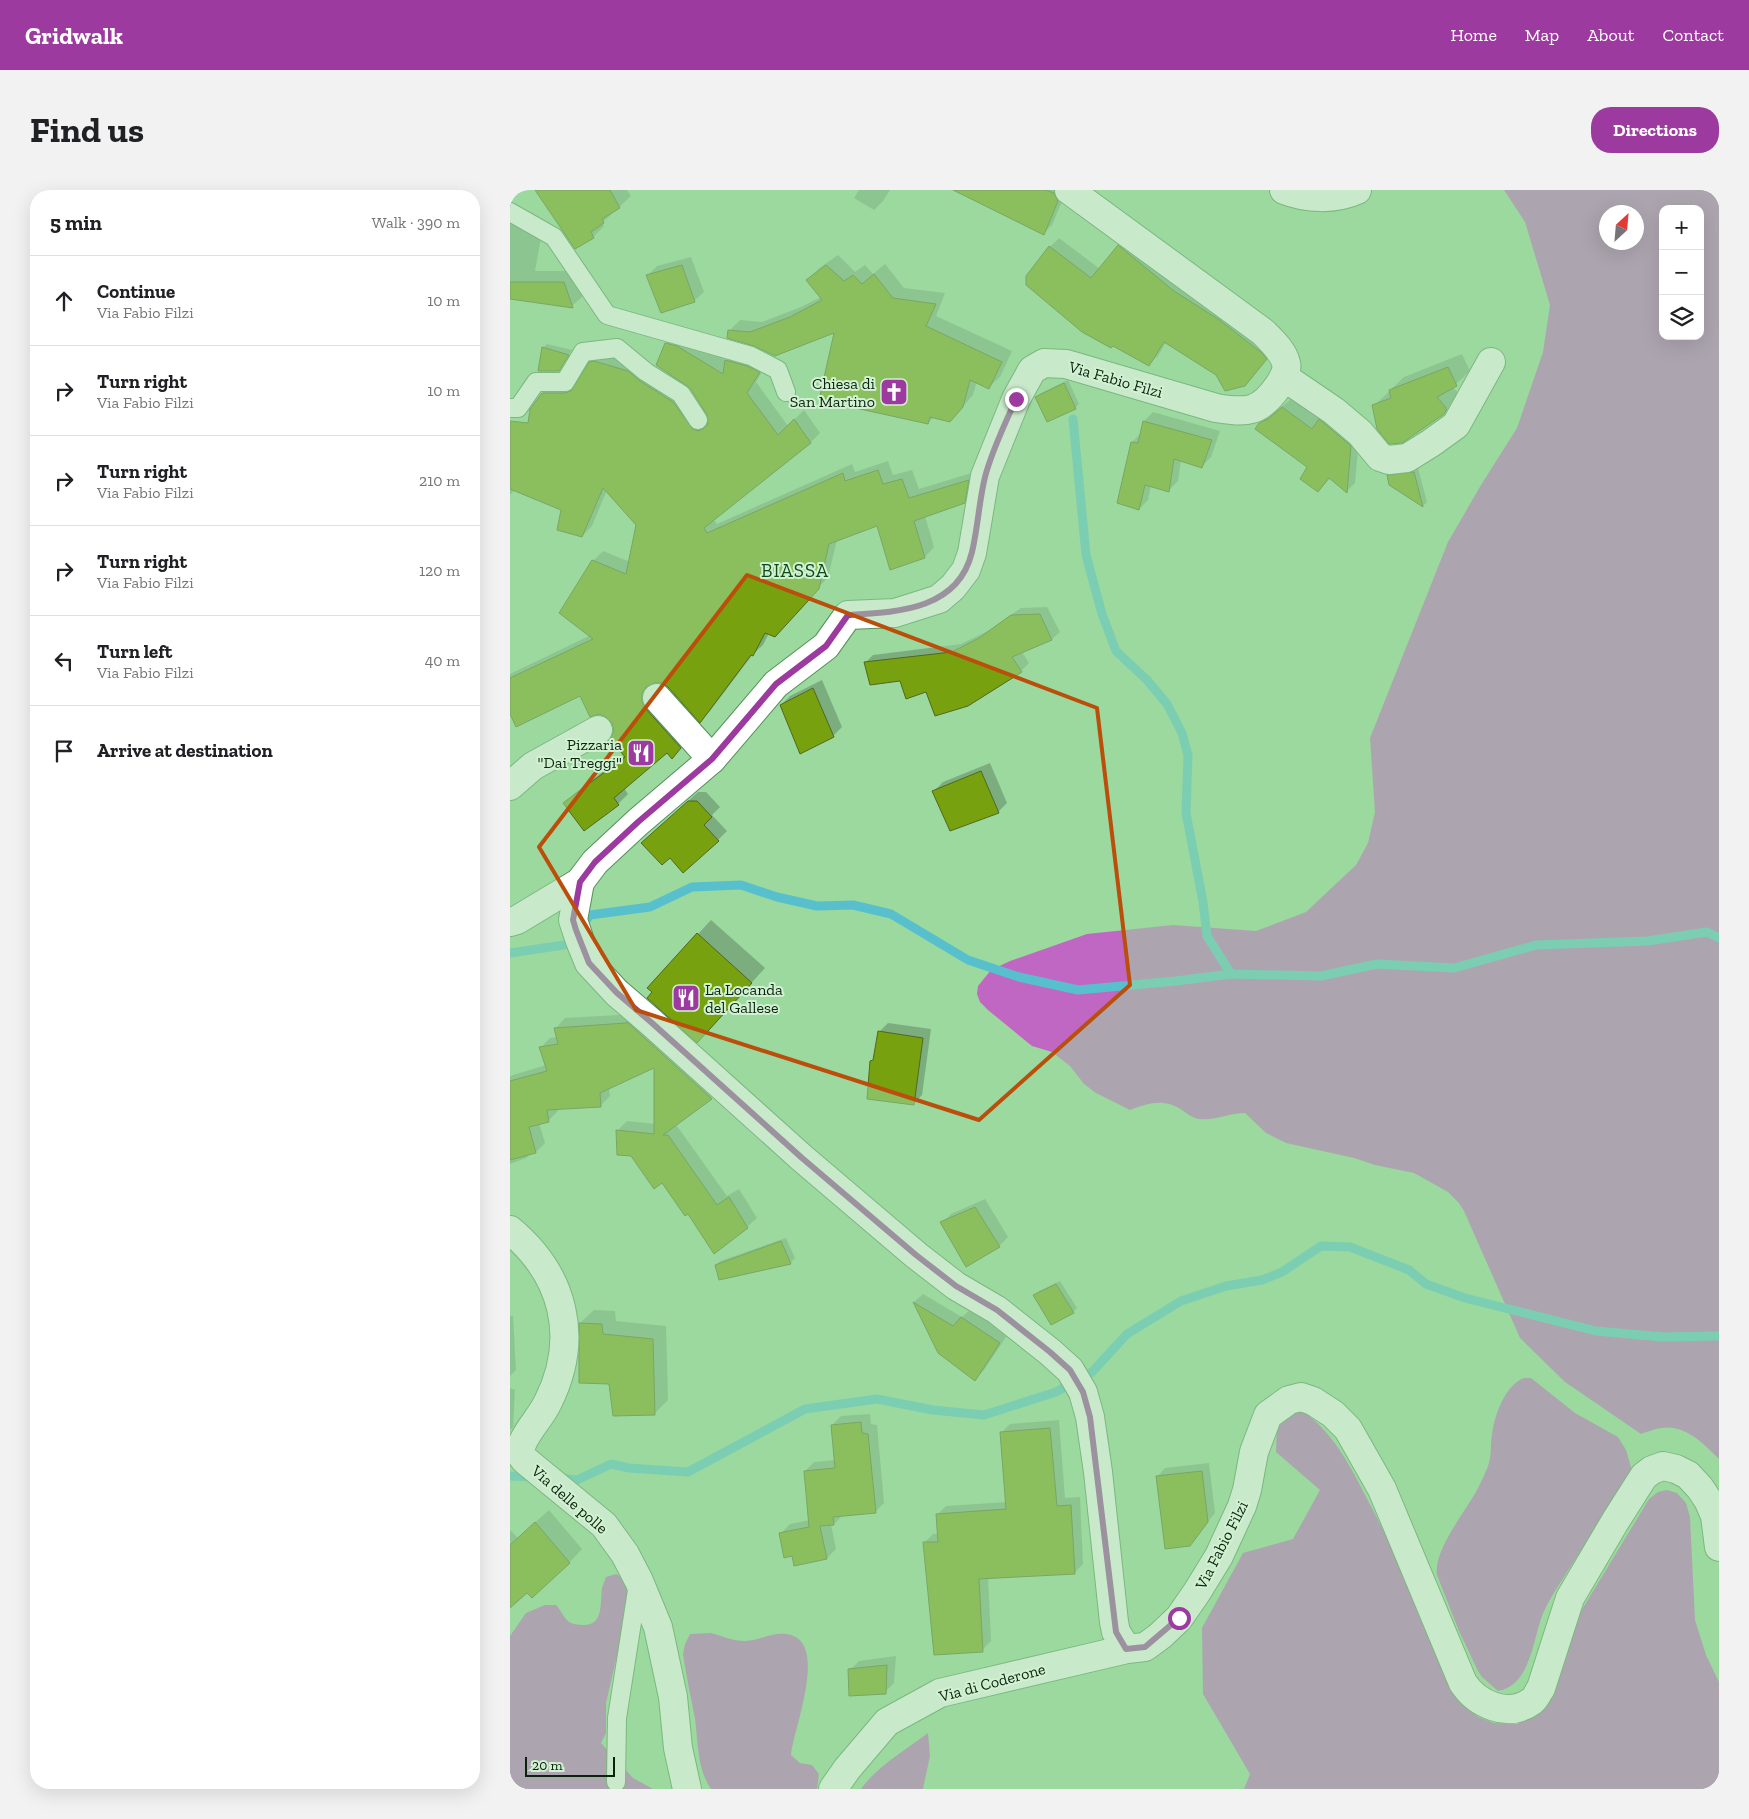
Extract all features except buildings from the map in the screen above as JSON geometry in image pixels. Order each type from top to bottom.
[{"type":"street","points":[[1069,190],[1263,332],[1276,345],[1286,364],[1284,377],[1334,411],[1360,433],[1380,456],[1389,460],[1407,458],[1431,444],[1456,425],[1491,362]]},
{"type":"street","points":[[1284,190],[1291,193],[1323,198],[1345,195],[1357,190]]},
{"type":"street","name":"Via Fabio Filzi","points":[[1284,377],[1267,401],[1257,408],[1238,411],[1216,408],[1066,364],[1044,362],[1032,370],[1006,421],[985,476],[972,552],[966,570],[953,587],[939,599],[895,613],[848,615],[826,646],[776,684],[712,759],[614,843],[595,862],[580,882],[573,920],[580,941],[589,963],[617,993],[802,1158],[916,1255],[956,1286],[997,1310],[1070,1370],[1083,1392],[1090,1417],[1114,1622],[1116,1632],[1126,1649],[1145,1647],[1160,1636],[1179,1618],[1198,1592],[1219,1556],[1242,1506],[1254,1452],[1268,1415],[1289,1400],[1301,1397],[1313,1401],[1333,1414],[1348,1429],[1382,1489],[1463,1683],[1470,1693],[1489,1705],[1506,1708],[1520,1707],[1533,1700],[1541,1688],[1570,1598],[1644,1476],[1652,1470],[1663,1466],[1676,1469],[1688,1475],[1700,1488],[1715,1516],[1719,1547]]},
{"type":"street","points":[[658,698],[712,759]]},
{"type":"street","points":[[510,786],[533,766],[598,730]]},
{"type":"street","points":[[510,922],[517,920],[580,882]]},
{"type":"street","name":"Via delle polle","points":[[510,1230],[526,1244],[549,1274],[560,1300],[565,1330],[557,1382],[548,1403],[521,1445],[521,1454],[526,1461],[604,1525],[625,1554],[658,1627],[672,1697],[678,1748],[687,1789]]},
{"type":"street","name":"Via di Coderone","points":[[833,1789],[846,1769],[887,1722],[940,1693],[1126,1649]]},
{"type":"lane","points":[[510,212],[554,237],[607,315],[751,356],[778,370],[786,392]]},
{"type":"lane","points":[[510,408],[518,408],[536,382],[565,382],[583,352],[617,348],[646,372],[681,394],[698,420]]},
{"type":"lane","points":[[616,1782],[617,1718],[638,1581]]},
{"type":"highlighted area","points":[[747,575],[1097,708],[1130,985],[979,1120],[636,1010],[539,847]]},
{"type":"shaded area","points":[[1504,190],[1719,190],[1719,1459],[1693,1436],[1678,1429],[1661,1428],[1641,1434],[1565,1382],[1520,1338],[1464,1211],[1448,1192],[1414,1173],[1286,1143],[1266,1133],[1245,1113],[1211,1119],[1199,1119],[1192,1117],[1176,1106],[1163,1103],[1143,1105],[1130,1110],[1096,1093],[1084,1084],[1070,1066],[1052,1052],[1032,1046],[988,1010],[980,1002],[977,994],[978,986],[991,970],[1010,961],[1087,934],[1173,925],[1256,931],[1306,912],[1356,865],[1368,843],[1375,812],[1370,738],[1448,542],[1517,428],[1543,352],[1550,305],[1525,222]]},
{"type":"shaded area","points":[[1524,1378],[1531,1378],[1575,1413],[1618,1437],[1626,1450],[1633,1474],[1592,1533],[1551,1598],[1542,1616],[1533,1649],[1524,1671],[1517,1681],[1509,1687],[1498,1691],[1478,1671],[1459,1631],[1437,1575],[1437,1565],[1445,1543],[1477,1490],[1487,1469],[1493,1427],[1498,1410],[1511,1387]]},
{"type":"shaded area","points":[[1303,1412],[1315,1421],[1335,1443],[1359,1483],[1394,1553],[1450,1685],[1460,1703],[1478,1717],[1494,1723],[1517,1724],[1532,1715],[1575,1621],[1649,1499],[1658,1492],[1667,1490],[1677,1493],[1686,1503],[1690,1517],[1695,1620],[1706,1655],[1719,1682],[1719,1789],[1244,1789],[1250,1774],[1203,1694],[1202,1628],[1243,1553],[1293,1539],[1320,1490],[1276,1452],[1277,1425],[1284,1413]]},
{"type":"shaded area","points":[[616,1574],[625,1579],[629,1589],[606,1703],[606,1733],[601,1743],[633,1778],[653,1789],[510,1789],[510,1636],[526,1613],[545,1605],[556,1605],[567,1620],[573,1624],[583,1625],[595,1622],[600,1612],[602,1588],[606,1577]]},
{"type":"shaded area","points":[[711,1633],[741,1641],[750,1641],[781,1634],[786,1634],[799,1640],[806,1651],[808,1668],[806,1687],[791,1755],[800,1763],[812,1765],[819,1774],[817,1789],[711,1789],[706,1781],[701,1764],[683,1654],[690,1634]]},
{"type":"shaded area","points":[[928,1733],[930,1756],[923,1789],[861,1789],[883,1766]]},
{"type":"waterway","points":[[1073,419],[1086,555],[1102,614],[1116,651],[1147,680],[1167,704],[1182,733],[1188,755],[1186,813],[1203,902],[1207,936],[1231,974]]},
{"type":"waterway","points":[[587,919],[590,915],[650,907],[692,887],[741,885],[777,897],[817,906],[853,905],[891,914],[968,960],[1019,977],[1078,990],[1231,974],[1321,976],[1377,964],[1454,968],[1536,945],[1648,941],[1707,932],[1719,938]]},
{"type":"waterway","points":[[510,953],[564,945]]},
{"type":"waterway","points":[[558,1478],[577,1480],[611,1464],[629,1468],[688,1472],[805,1409],[877,1399],[933,1410],[984,1415],[1056,1392],[1092,1372],[1127,1334],[1181,1301],[1226,1286],[1262,1280],[1282,1272],[1321,1246],[1350,1247],[1409,1270],[1426,1284],[1465,1298],[1596,1331],[1663,1337],[1719,1336]]},
{"type":"waterway","points":[[510,1476],[535,1477]]},
{"type":"place","name":"Chiesa di San Martino","points":[[894,392]]},
{"type":"place","name":"Pizzaria \"Dai Treggi\"","points":[[641,753]]},
{"type":"place","name":"La Locanda del Gallese","points":[[686,998]]},
{"type":"district","name":"BIASSA","points":[[795,570]]},
{"type":"route","points":[[1016,399],[985,476],[972,552],[966,570],[953,587],[939,599],[895,613],[848,615],[826,646],[776,684],[712,759],[676,788],[595,862],[580,882],[573,920],[589,963],[617,993],[802,1158],[916,1255],[956,1286],[997,1310],[1070,1370],[1083,1392],[1090,1417],[1116,1632],[1126,1649],[1145,1647],[1179,1618]]}]
